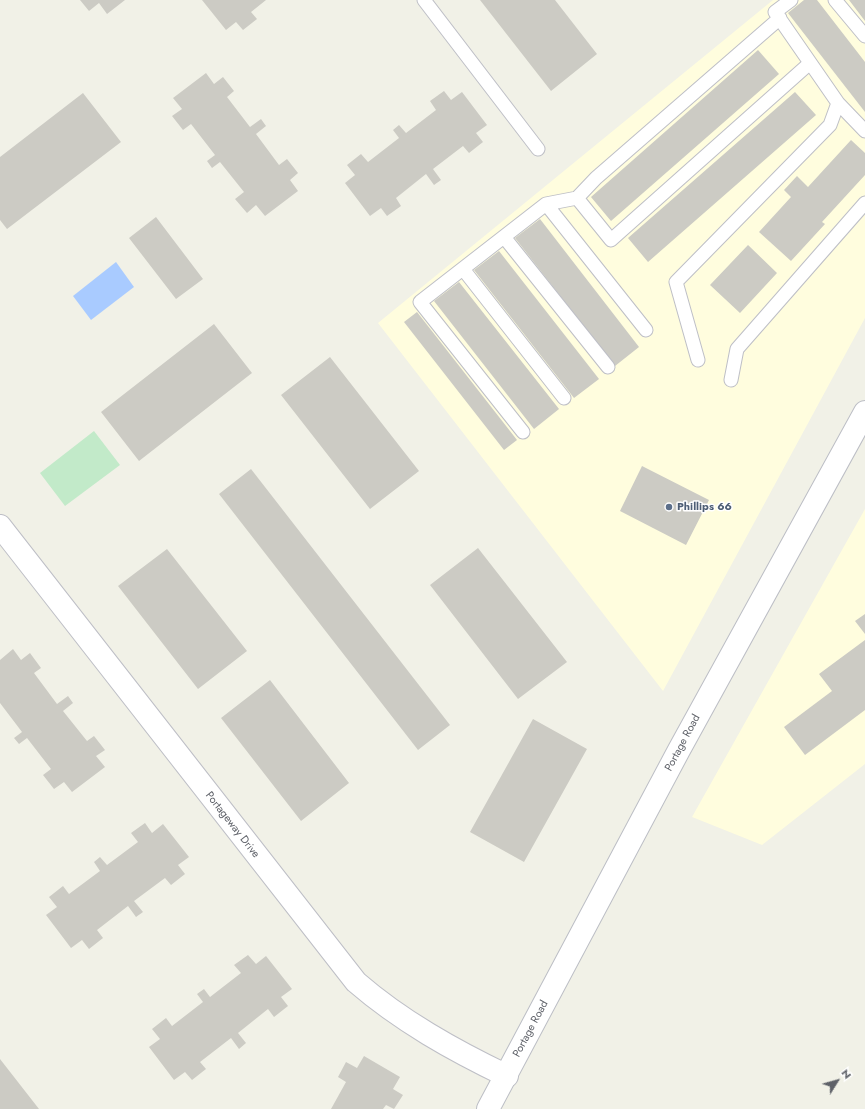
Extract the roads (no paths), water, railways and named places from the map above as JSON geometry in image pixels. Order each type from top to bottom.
[{"type":"main road","name":"Portage Road","points":[[488,1109],[678,750],[865,412]]},
{"type":"main road","name":"Portageway Drive","points":[[0,526],[356,982],[377,1000],[417,1027],[473,1060],[506,1076]]},
{"type":"lane","points":[[424,0],[538,149]]},
{"type":"lane","points":[[791,0],[776,12],[838,103],[865,131]]},
{"type":"lane","points":[[836,0],[865,36]]},
{"type":"lane","points":[[522,432],[420,302],[546,204],[576,198],[596,178],[780,18]]},
{"type":"lane","points":[[576,198],[611,240],[810,63]]},
{"type":"lane","points":[[698,360],[676,282],[830,125],[838,103]]},
{"type":"lane","points":[[731,380],[737,349],[865,203]]},
{"type":"lane","points":[[546,204],[646,330]]},
{"type":"lane","points":[[504,237],[608,367]]},
{"type":"lane","points":[[463,269],[564,398]]},
{"type":"water","points":[[116,262],[134,287],[91,320],[73,296]]},
{"type":"place","name":"Phillips 66","points":[[669,507]]}]
